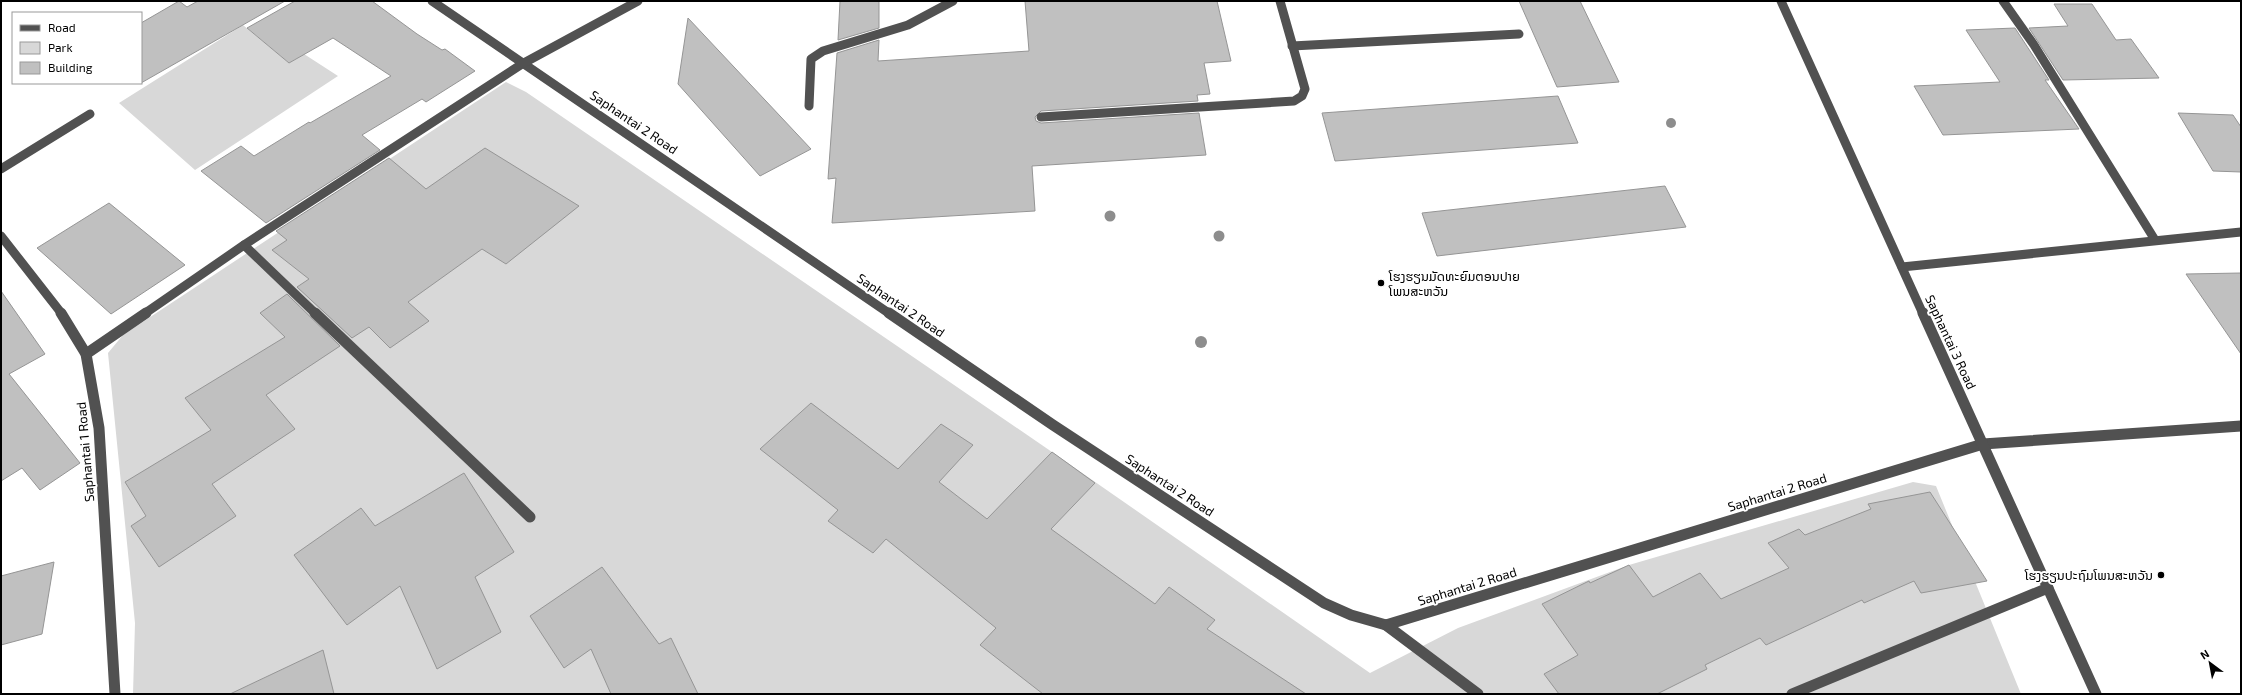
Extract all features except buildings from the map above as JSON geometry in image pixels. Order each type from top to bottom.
[{"type":"street","name":"Saphantai 2 Road","points":[[432,1],[522,64],[1053,425],[1324,603],[1351,615],[1386,625],[1983,444],[2241,426]]},
{"type":"street","points":[[86,354],[244,245],[522,64],[638,1]]},
{"type":"street","points":[[809,106],[811,59],[823,51],[908,25],[953,1]]},
{"type":"street","points":[[1041,117],[1294,101],[1302,96],[1305,89],[1280,1]]},
{"type":"street","name":"Saphantai 3 Road","points":[[1781,1],[2096,694]]},
{"type":"street","points":[[2003,1],[2034,45],[2155,240]]},
{"type":"street","points":[[1292,46],[1519,34]]},
{"type":"street","points":[[1,169],[90,114]]},
{"type":"street","points":[[1902,267],[2241,232]]},
{"type":"street","name":"Saphantai 1 Road","points":[[1,236],[63,315],[86,354],[99,428],[115,694]]},
{"type":"street","points":[[244,245],[530,517]]},
{"type":"street","points":[[1792,694],[2048,588]]},
{"type":"street","points":[[1386,625],[1478,694]]},
{"type":"green space","points":[[243,25],[289,63],[304,54],[338,76],[195,170],[119,103]]},
{"type":"green space","points":[[506,82],[526,92],[1052,452],[1370,673],[1458,628],[1629,565],[1913,482],[1936,486],[2021,694],[133,694],[135,623],[108,353],[123,335]]},
{"type":"place","name":"ໂຮງຮຽນມັດທະຍົມຕອນປາຍ ໂພນສະຫວັນ","points":[[1381,283]]},
{"type":"place","name":"ໂຮງຮຽນປະຖົມໂພນສະຫວັນ","points":[[2161,575]]}]
